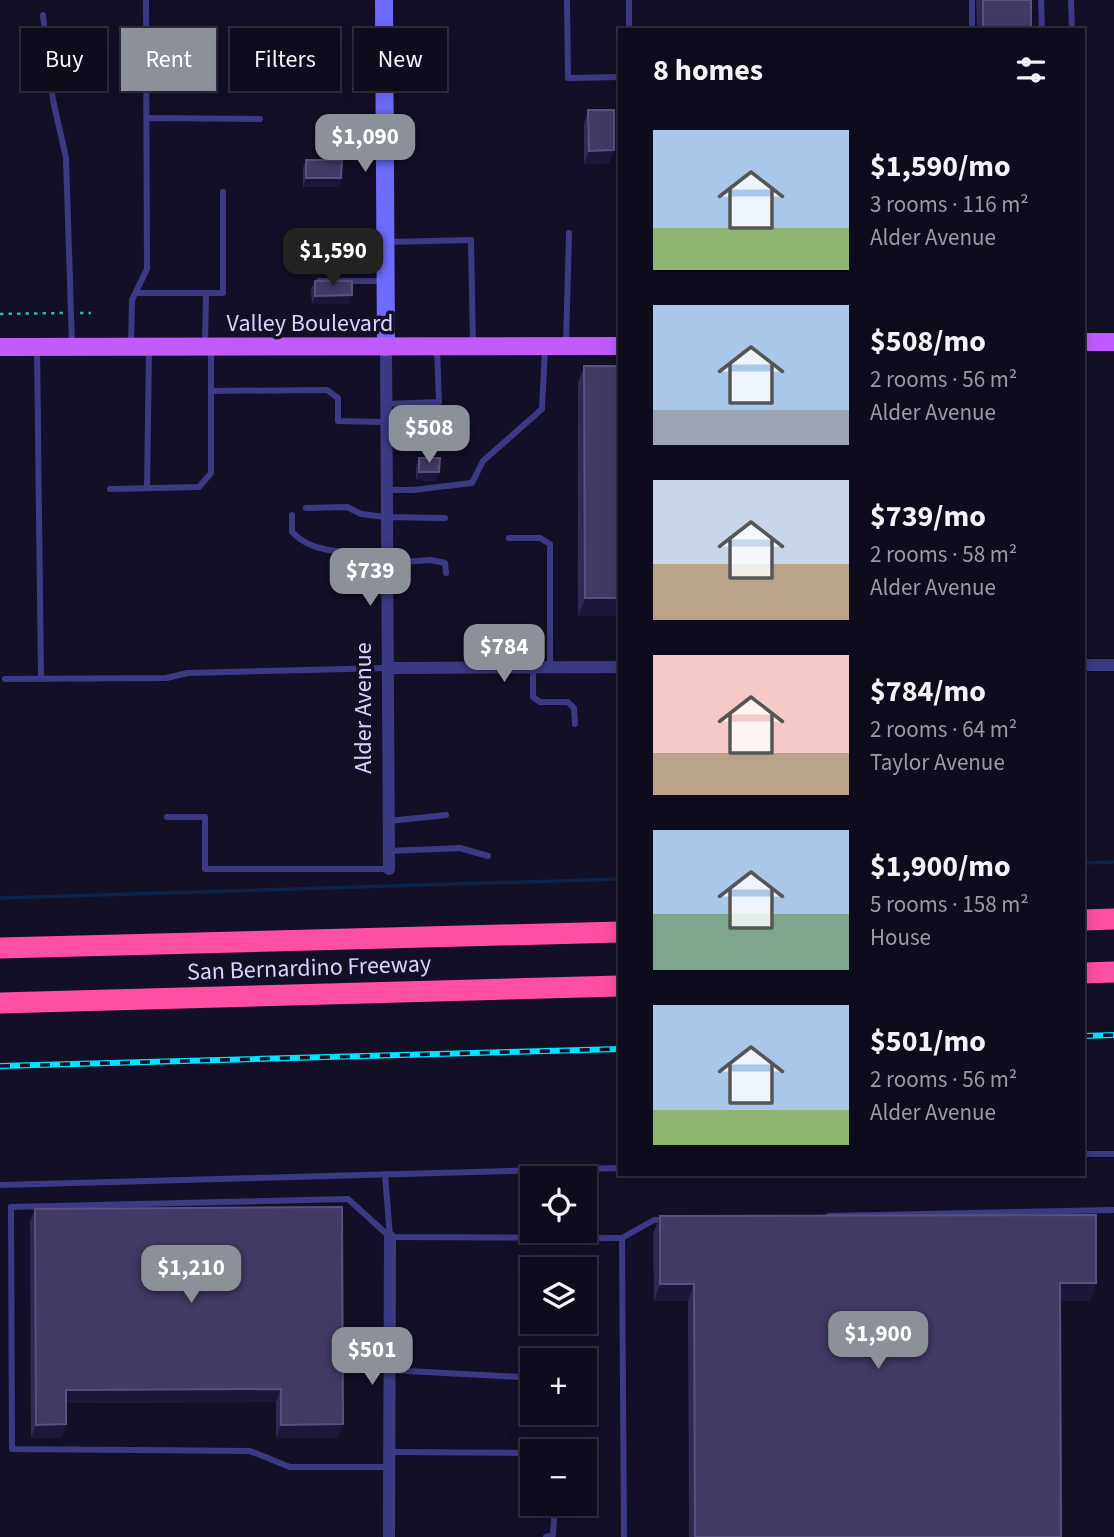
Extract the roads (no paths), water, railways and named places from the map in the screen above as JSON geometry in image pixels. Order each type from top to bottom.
[{"type":"highway","points":[[1085,920],[1114,919]]},
{"type":"highway","name":"San Bernardino Freeway","points":[[0,948],[618,932]]},
{"type":"highway","points":[[1085,973],[1114,972]]},
{"type":"highway","name":"San Bernardino Freeway","points":[[0,1003],[618,986]]},
{"type":"main road","name":"Alder Avenue","points":[[384,0],[386,347]]},
{"type":"main road","points":[[1085,342],[1114,342]]},
{"type":"main road","name":"Valley Boulevard","points":[[0,347],[618,346]]},
{"type":"street","name":"Alder Avenue","points":[[386,347],[389,869]]},
{"type":"street","points":[[1085,665],[1114,665]]},
{"type":"street","points":[[387,668],[618,667]]},
{"type":"street","points":[[388,1537],[390,1237]]},
{"type":"lane","points":[[146,0],[147,270],[132,300],[140,347],[147,488]]},
{"type":"lane","points":[[567,0],[568,78],[618,78]]},
{"type":"lane","points":[[629,0],[629,28]]},
{"type":"lane","points":[[972,0],[972,28]]},
{"type":"lane","points":[[1041,0],[1042,28]]},
{"type":"lane","points":[[1071,0],[1072,28]]},
{"type":"lane","points":[[43,15],[53,100],[66,158],[72,347]]},
{"type":"lane","points":[[147,118],[260,119]]},
{"type":"lane","points":[[135,293],[223,293],[223,192]]},
{"type":"lane","points":[[566,346],[569,233]]},
{"type":"lane","points":[[384,242],[471,240],[472,347]]},
{"type":"lane","points":[[319,281],[385,281]]},
{"type":"lane","points":[[110,489],[199,487],[211,473],[211,391],[206,293]]},
{"type":"lane","points":[[37,347],[41,679]]},
{"type":"lane","points":[[385,404],[439,402],[437,347]]},
{"type":"lane","points":[[386,490],[413,490],[472,483],[483,461],[542,409],[545,347]]},
{"type":"lane","points":[[211,391],[327,390],[338,397],[338,421],[385,422]]},
{"type":"lane","points":[[306,508],[347,507],[361,514],[445,519]]},
{"type":"lane","points":[[292,515],[292,533],[302,543],[325,550],[445,562],[446,573]]},
{"type":"lane","points":[[509,538],[540,538],[550,544],[550,667]]},
{"type":"lane","points":[[533,667],[533,697],[540,702],[568,702],[574,708],[575,724]]},
{"type":"lane","points":[[5,679],[166,678],[188,673],[387,668]]},
{"type":"lane","points":[[389,821],[446,815]]},
{"type":"lane","points":[[167,817],[205,817],[205,869],[389,869]]},
{"type":"lane","points":[[389,851],[460,849],[488,856]]},
{"type":"lane","points":[[1085,1154],[1114,1153]]},
{"type":"lane","points":[[0,1185],[618,1168]]},
{"type":"lane","points":[[385,1174],[390,1237]]},
{"type":"lane","points":[[389,1467],[290,1467],[250,1451],[12,1450],[11,1207],[348,1199],[390,1237],[622,1238],[654,1220],[668,1220]]},
{"type":"lane","points":[[821,1216],[1114,1210]]},
{"type":"lane","points":[[622,1238],[624,1537]]},
{"type":"lane","points":[[389,1370],[520,1377]]},
{"type":"lane","points":[[389,1452],[520,1453]]},
{"type":"lane","points":[[546,1537],[553,1535],[554,1516]]},
{"type":"lane","points":[[388,1537],[394,1537]]},
{"type":"waterway","points":[[1085,863],[1114,862]]},
{"type":"waterway","points":[[0,898],[618,879]]},
{"type":"railway","points":[[1085,1036],[1114,1035]]},
{"type":"railway","points":[[0,1066],[618,1049]]}]
